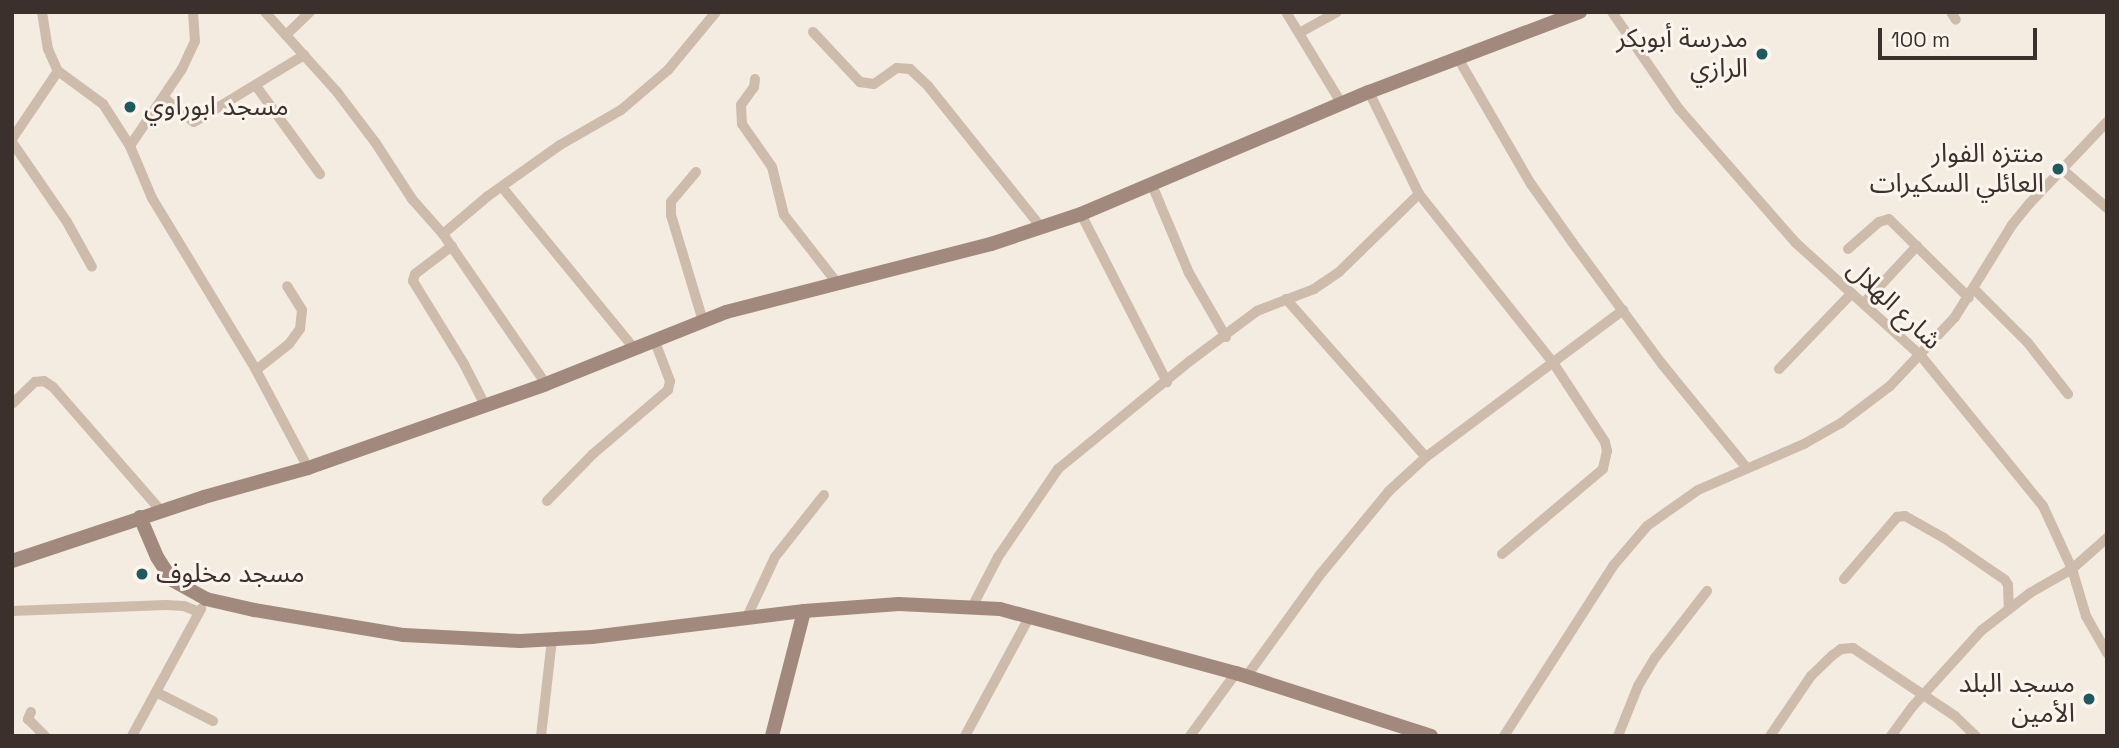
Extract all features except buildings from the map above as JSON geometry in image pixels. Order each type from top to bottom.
[{"type":"main road","points":[[12,561],[140,517],[308,468],[546,384],[703,321],[991,244],[1080,214],[1369,92],[1580,12]]},
{"type":"main road","points":[[140,517],[156,557],[172,580],[203,606],[254,610],[404,635],[509,641],[552,640],[804,611],[899,604],[972,607],[1030,616],[1241,675],[1428,735]]},
{"type":"main road","points":[[772,736],[804,611]]},
{"type":"street","points":[[42,12],[48,49],[58,71],[103,104],[130,146],[152,198],[256,370],[308,468]]},
{"type":"street","points":[[130,146],[164,98],[195,41],[193,12]]},
{"type":"street","points":[[265,12],[375,142],[412,199],[452,246],[546,384]]},
{"type":"street","points":[[286,35],[310,12]]},
{"type":"street","points":[[443,234],[560,145],[621,110],[668,70],[716,12]]},
{"type":"street","points":[[1286,12],[1301,32],[1342,104]]},
{"type":"street","points":[[1301,32],[1337,12]]},
{"type":"street","name":"شارع الهلال","points":[[1612,12],[1679,109],[1796,243],[1921,356],[2043,506],[2072,569],[2086,616],[2107,653]]},
{"type":"street","points":[[813,32],[860,82],[874,84],[897,68],[910,69],[928,86],[1041,227]]},
{"type":"street","points":[[164,98],[194,122],[303,55]]},
{"type":"street","points":[[1459,60],[1531,184],[1662,364],[1746,467]]},
{"type":"street","points":[[58,71],[12,141],[67,222],[92,267]]},
{"type":"street","points":[[755,79],[754,87],[741,104],[743,124],[772,167],[784,215],[838,284]]},
{"type":"street","points":[[256,86],[320,174]]},
{"type":"street","points":[[1369,92],[1419,194],[1554,364],[1605,442],[1607,460],[1603,469],[1503,554]]},
{"type":"street","points":[[1504,736],[1613,566],[1647,526],[1698,490],[1804,444],[1842,423],[1890,386],[1921,356],[1972,294],[2012,225],[2107,122]]},
{"type":"street","points":[[2063,170],[2107,208]]},
{"type":"street","points":[[695,172],[671,202],[671,215],[703,321]]},
{"type":"street","points":[[1152,184],[1189,273],[1226,337]]},
{"type":"street","points":[[502,187],[633,347]]},
{"type":"street","points":[[972,607],[998,557],[1058,469],[1190,361],[1226,337],[1257,311],[1314,289],[1339,272],[1419,194]]},
{"type":"street","points":[[1080,214],[1167,382]]},
{"type":"street","points":[[1848,250],[1884,219],[1894,223],[2028,343],[2068,394]]},
{"type":"street","points":[[452,246],[415,274],[412,281],[464,364],[485,405]]},
{"type":"street","points":[[1864,303],[1917,246]]},
{"type":"street","points":[[256,370],[289,344],[300,329],[302,310],[288,286]]},
{"type":"street","points":[[1779,369],[1852,293]]},
{"type":"street","points":[[1286,299],[1426,457]]},
{"type":"street","points":[[1190,736],[1389,491],[1426,457],[1623,310]]},
{"type":"street","points":[[547,501],[593,454],[668,390],[670,381],[654,339]]},
{"type":"street","points":[[12,404],[35,382],[44,381],[54,387],[161,511]]},
{"type":"street","points":[[746,619],[775,557],[824,495]]},
{"type":"street","points":[[1844,579],[1896,517],[1905,516],[1944,538],[2005,580],[2008,585],[2009,609]]},
{"type":"street","points":[[1891,736],[1982,630],[2009,609],[2072,569],[2107,538]]},
{"type":"street","points":[[1618,736],[1638,686],[1655,658],[1707,591]]},
{"type":"street","points":[[12,611],[203,606],[132,736]]},
{"type":"street","points":[[965,736],[1030,616]]},
{"type":"street","points":[[541,736],[552,640]]},
{"type":"street","points":[[1770,736],[1811,676],[1841,649],[1853,648],[1955,716],[1976,736]]},
{"type":"street","points":[[156,692],[213,720]]},
{"type":"street","points":[[31,712],[29,719],[45,736]]},
{"type":"place","name":"مدرسة أبوبكر الرازي","points":[[1762,54]]},
{"type":"place","name":"مسجد ابوراوي","points":[[130,107]]},
{"type":"place","name":"منتزه الفوار العائلي السكيرات","points":[[2058,169]]},
{"type":"place","name":"مسجد مخلوف","points":[[142,574]]},
{"type":"place","name":"مسجد البلد الأمين","points":[[2089,699]]}]
